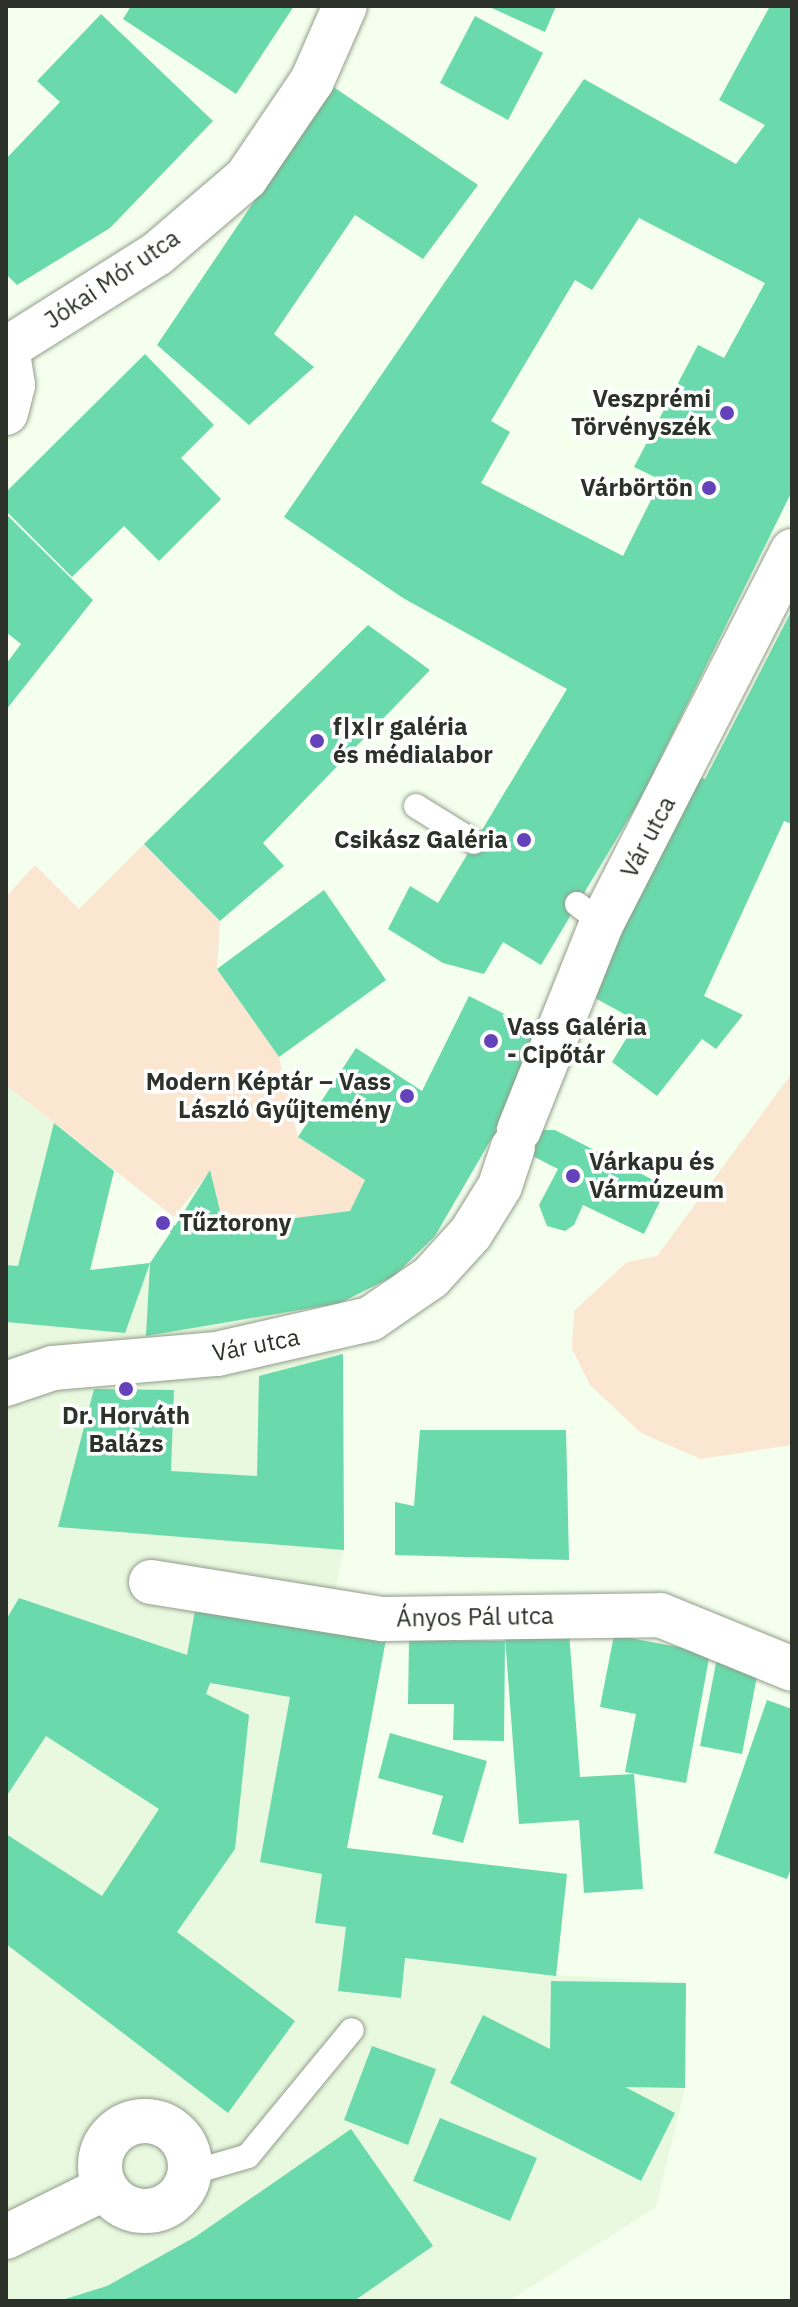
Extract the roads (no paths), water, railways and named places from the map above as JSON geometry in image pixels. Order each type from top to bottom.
[{"type":"street","name":"Jókai Mór utca","points":[[6,348],[157,254],[246,178],[312,81],[345,6]]},
{"type":"street","points":[[6,348],[13,385],[6,413]]},
{"type":"street","name":"Vár utca","points":[[6,1384],[53,1368],[103,1367],[217,1354],[370,1319],[431,1277],[471,1233],[500,1186],[590,914],[792,551]]},
{"type":"street","name":"Ányos Pál utca","points":[[151,1582],[383,1619],[660,1615],[792,1669]]},
{"type":"street","points":[[145,2120],[175,2131],[184,2143],[190,2173],[178,2198],[153,2211],[126,2207],[105,2188],[100,2157],[106,2143],[130,2124],[145,2120]]},
{"type":"street","points":[[6,2237],[105,2188]]},
{"type":"lane","points":[[416,806],[474,842]]},
{"type":"lane","points":[[190,2173],[248,2156],[352,2030]]},
{"type":"place","name":"Veszprémi Törvényszék","points":[[727,413]]},
{"type":"place","name":"Várbörtön","points":[[709,488]]},
{"type":"place","name":"f|x|r galéria és médialabor","points":[[317,741]]},
{"type":"place","name":"Csikász Galéria","points":[[524,840]]},
{"type":"place","name":"Vass Galéria - Cipőtár","points":[[491,1041]]},
{"type":"place","name":"Modern Képtár – Vass László Gyűjtemény","points":[[407,1096]]},
{"type":"place","name":"Várkapu és Vármúzeum","points":[[573,1176]]},
{"type":"place","name":"Tűztorony","points":[[163,1223]]},
{"type":"place","name":"Dr. Horváth Balázs","points":[[126,1389]]}]
